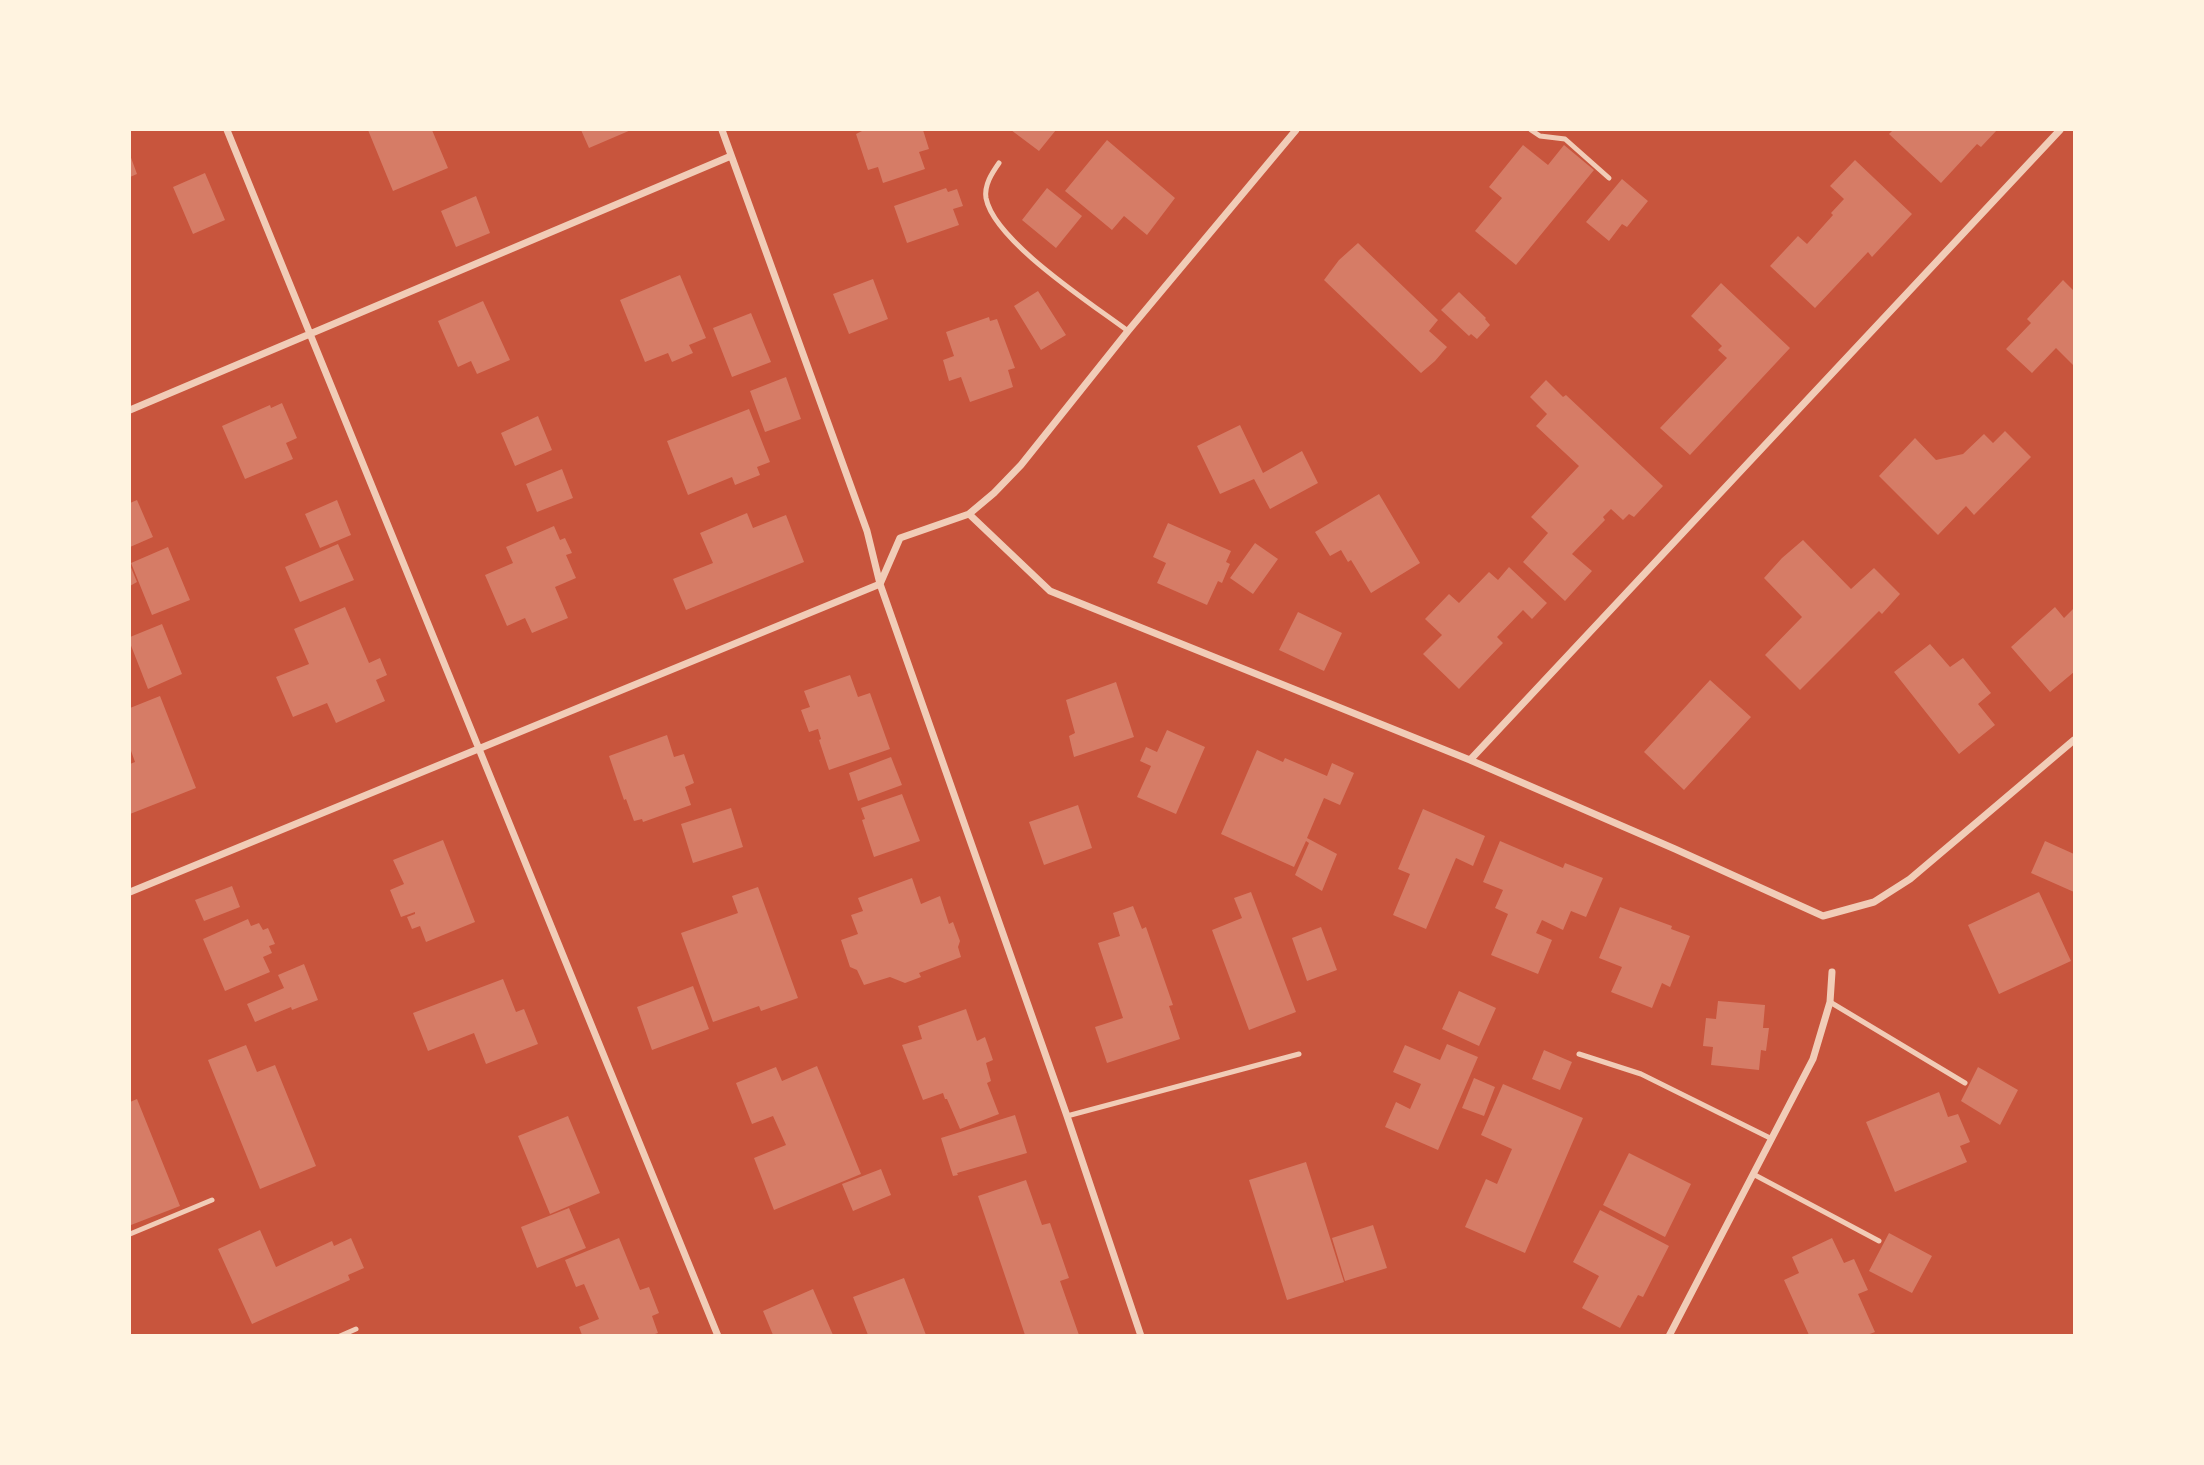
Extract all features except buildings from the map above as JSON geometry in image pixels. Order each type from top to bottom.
[{"type":"street","points":[[227,130],[718,1335]]},
{"type":"street","points":[[722,130],[867,531],[880,584],[1141,1335]]},
{"type":"street","points":[[130,892],[880,584],[900,538],[969,514],[1021,465],[1128,331],[1296,130]]},
{"type":"street","points":[[1470,760],[2060,130]]},
{"type":"street","points":[[130,410],[731,156]]},
{"type":"street","points":[[969,514],[1050,591],[1470,760],[1823,916],[1874,902],[1910,879],[2074,740]]},
{"type":"street","points":[[1669,1335],[1813,1059],[1830,1002],[1832,972]]},
{"type":"lane","points":[[1531,130],[1540,136],[1564,139],[1609,178]]},
{"type":"lane","points":[[999,163],[988,179],[986,197],[997,223],[1025,253],[1128,331]]},
{"type":"lane","points":[[1830,1002],[1965,1083]]},
{"type":"lane","points":[[1067,1116],[1299,1054]]},
{"type":"lane","points":[[1579,1054],[1641,1074],[1772,1139]]},
{"type":"lane","points":[[1753,1174],[1879,1241]]},
{"type":"lane","points":[[130,1234],[212,1200]]},
{"type":"lane","points":[[340,1335],[356,1329]]}]
